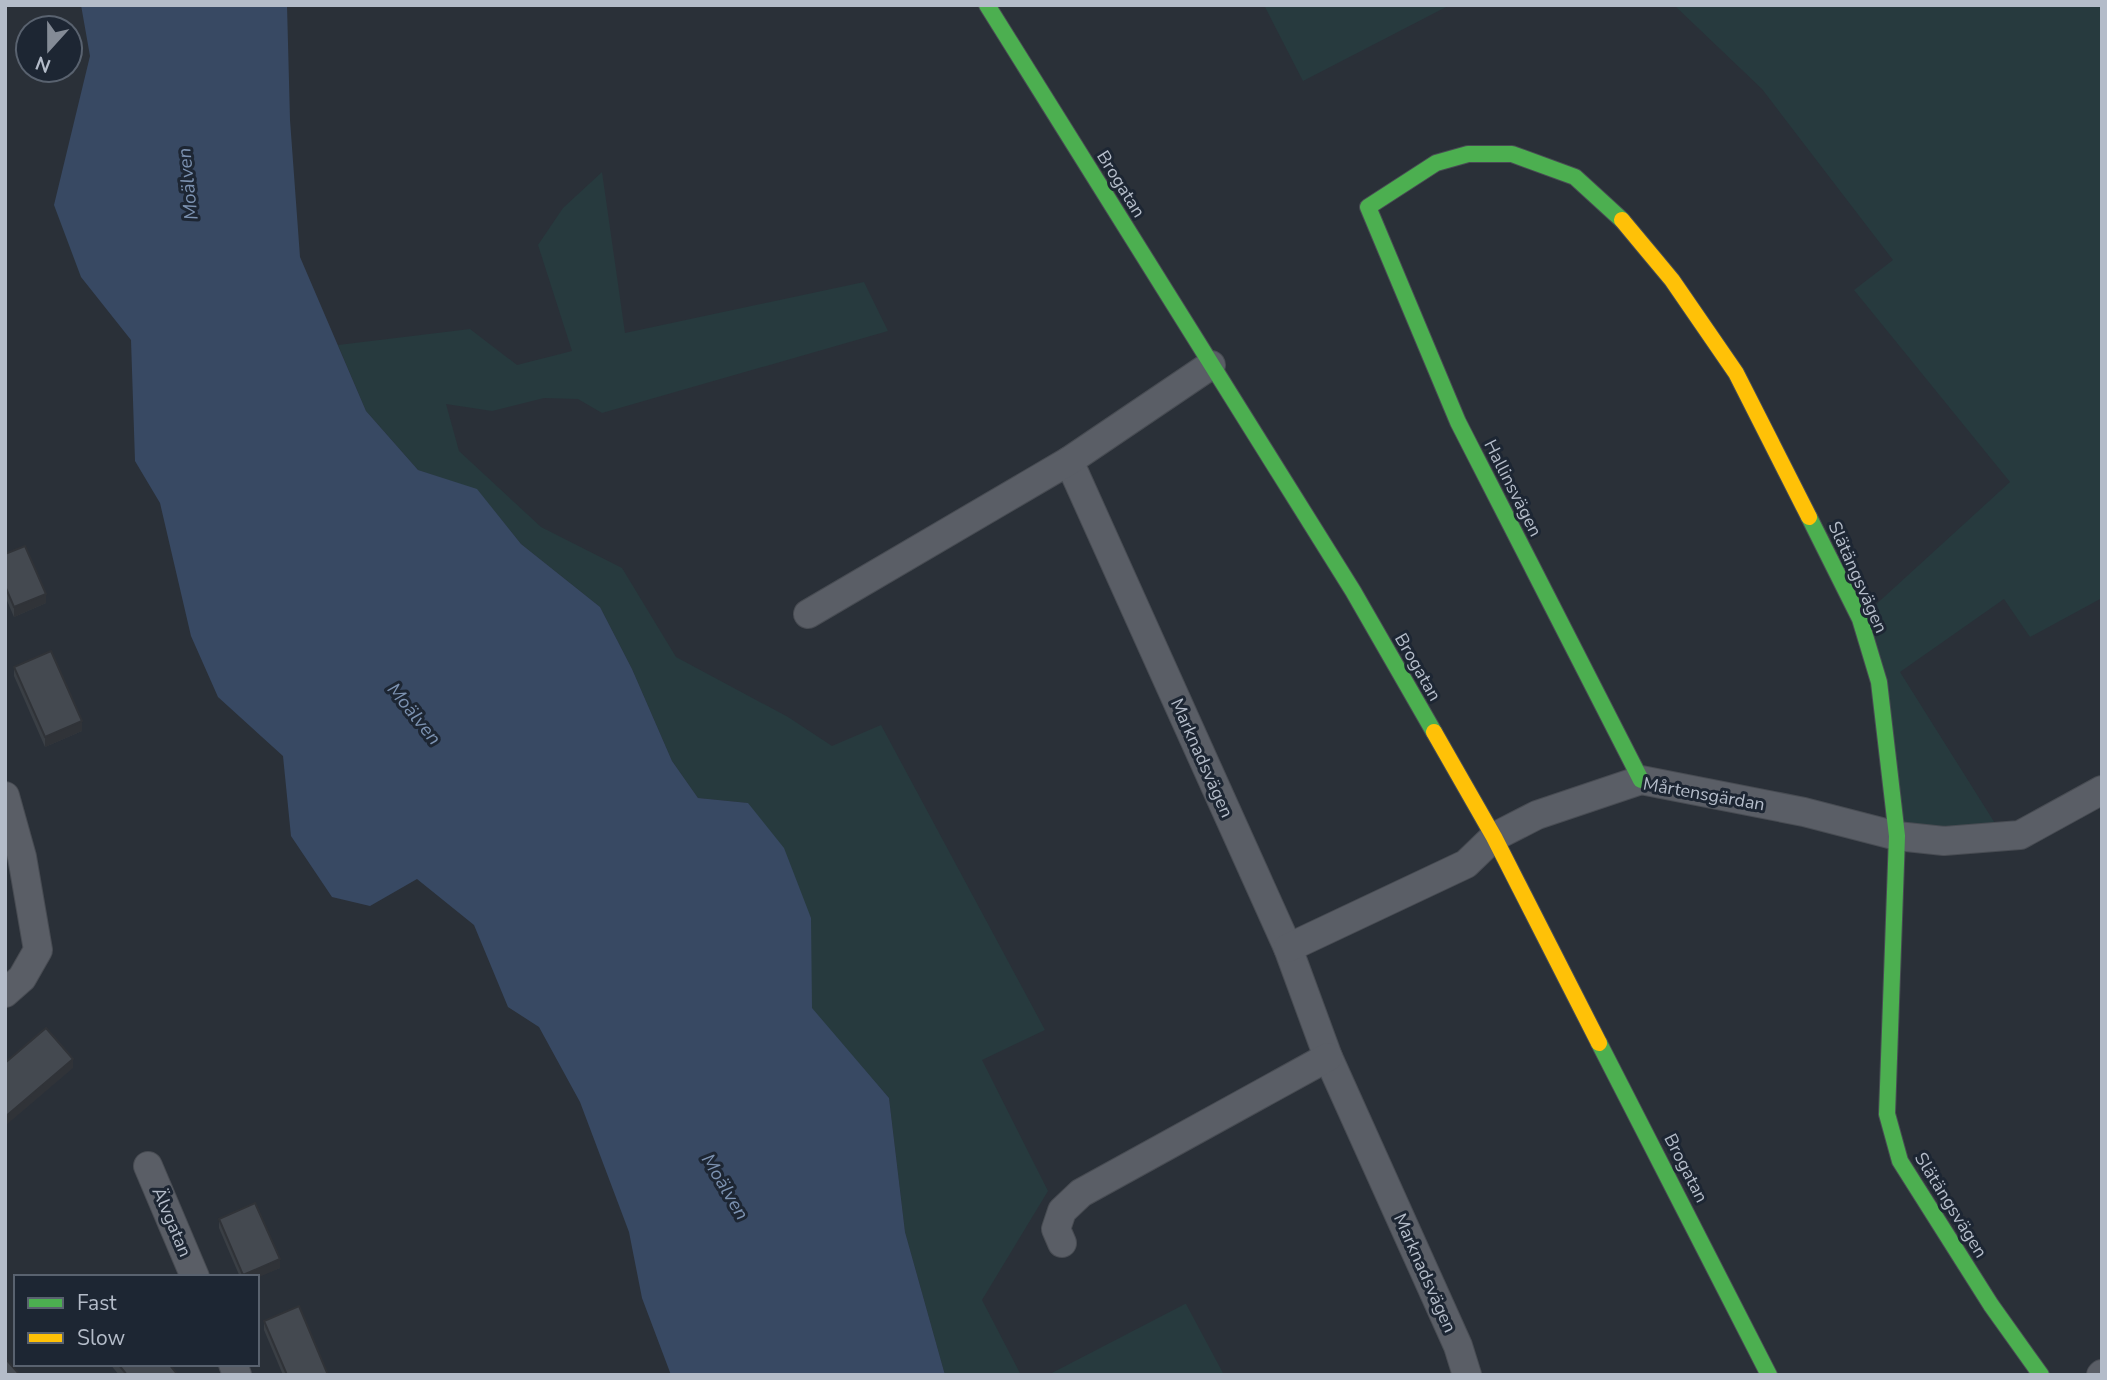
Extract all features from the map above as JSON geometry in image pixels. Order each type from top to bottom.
[{"type":"street","name":"Brogatan","points":[[987,5],[1353,591],[1493,837],[1769,1375]]},
{"type":"street","name":"Slätängsvägen","points":[[1368,207],[1436,163],[1468,153],[1512,154],[1575,177],[1620,218],[1672,280],[1735,373],[1860,618],[1879,682],[1897,836],[1886,1114],[1900,1161],[1991,1305],[2041,1375]]},
{"type":"street","name":"Hallinsvägen","points":[[1368,207],[1458,422],[1641,780]]},
{"type":"street","points":[[808,614],[1069,461],[1211,365]]},
{"type":"street","name":"Marknadsvägen","points":[[1069,461],[1288,947],[1328,1057],[1458,1346],[1467,1375]]},
{"type":"street","name":"Mårtensgärdan","points":[[1288,947],[1465,864],[1493,837],[1537,815],[1641,780],[1804,812],[1897,836],[1944,841],[2021,835],[2102,790]]},
{"type":"street","points":[[5,796],[22,857],[38,950],[22,978],[5,993]]},
{"type":"street","points":[[1062,1243],[1056,1229],[1062,1211],[1082,1193],[1328,1057]]},
{"type":"street","name":"Älvgatan","points":[[148,1166],[194,1275]]},
{"type":"green space","points":[[1264,5],[1450,5],[1303,81]]},
{"type":"green space","points":[[1674,5],[2102,5],[2102,598],[2030,637],[2004,599],[1900,672],[2003,836],[1897,836],[1860,619],[2010,482],[1854,290],[1893,260],[1762,89]]},
{"type":"green space","points":[[602,172],[625,333],[864,282],[888,331],[602,413],[578,399],[544,398],[492,411],[446,404],[459,451],[541,527],[622,568],[676,657],[788,717],[832,746],[881,725],[1045,1030],[982,1060],[1048,1191],[982,1300],[1021,1375],[945,1375],[905,1232],[889,1098],[811,1008],[811,918],[748,803],[698,798],[672,761],[632,669],[600,607],[521,544],[477,490],[418,470],[366,411],[338,345],[470,329],[517,365],[572,351],[538,245],[563,208]]},
{"type":"green space","points":[[1185,1304],[1224,1375],[1048,1375]]},
{"type":"water","name":"Moälven","points":[[81,5],[287,5],[290,120],[300,257],[366,411],[418,470],[477,489],[521,544],[600,607],[632,669],[672,761],[698,798],[748,803],[784,848],[811,918],[812,1008],[889,1098],[905,1232],[945,1375],[671,1375],[642,1298],[629,1232],[580,1102],[539,1027],[508,1007],[474,925],[417,879],[370,906],[332,897],[291,836],[283,756],[218,697],[191,636],[160,503],[135,461],[131,340],[81,277],[54,205],[90,56]]},
{"type":"building","points":[[25,546],[46,594],[14,607],[5,586],[5,554]]},
{"type":"building","points":[[51,651],[82,721],[45,737],[14,667]]},
{"type":"building","points":[[46,1028],[73,1059],[5,1117],[5,1063]]},
{"type":"building","points":[[255,1203],[280,1259],[243,1275],[219,1219]]},
{"type":"building","points":[[299,1306],[328,1375],[287,1375],[264,1321]]},
{"type":"building","points":[[5,1358],[20,1375],[5,1375]]},
{"type":"building","points":[[120,1366],[171,1366],[178,1375],[127,1375]]},
{"type":"traffic: fast","points":[[987,5],[1353,591],[1434,732]]},
{"type":"traffic: fast","points":[[1622,220],[1575,177],[1512,154],[1468,154],[1436,163],[1368,207],[1458,422],[1641,780]]},
{"type":"traffic: fast","points":[[1809,517],[1860,619],[1879,682],[1897,836],[1887,1114],[1900,1161],[1991,1305],[2041,1375]]},
{"type":"traffic: fast","points":[[1599,1043],[1769,1375]]},
{"type":"traffic: slow","points":[[1622,220],[1672,280],[1736,373],[1809,517]]},
{"type":"traffic: slow","points":[[1434,732],[1494,837],[1599,1043]]}]
